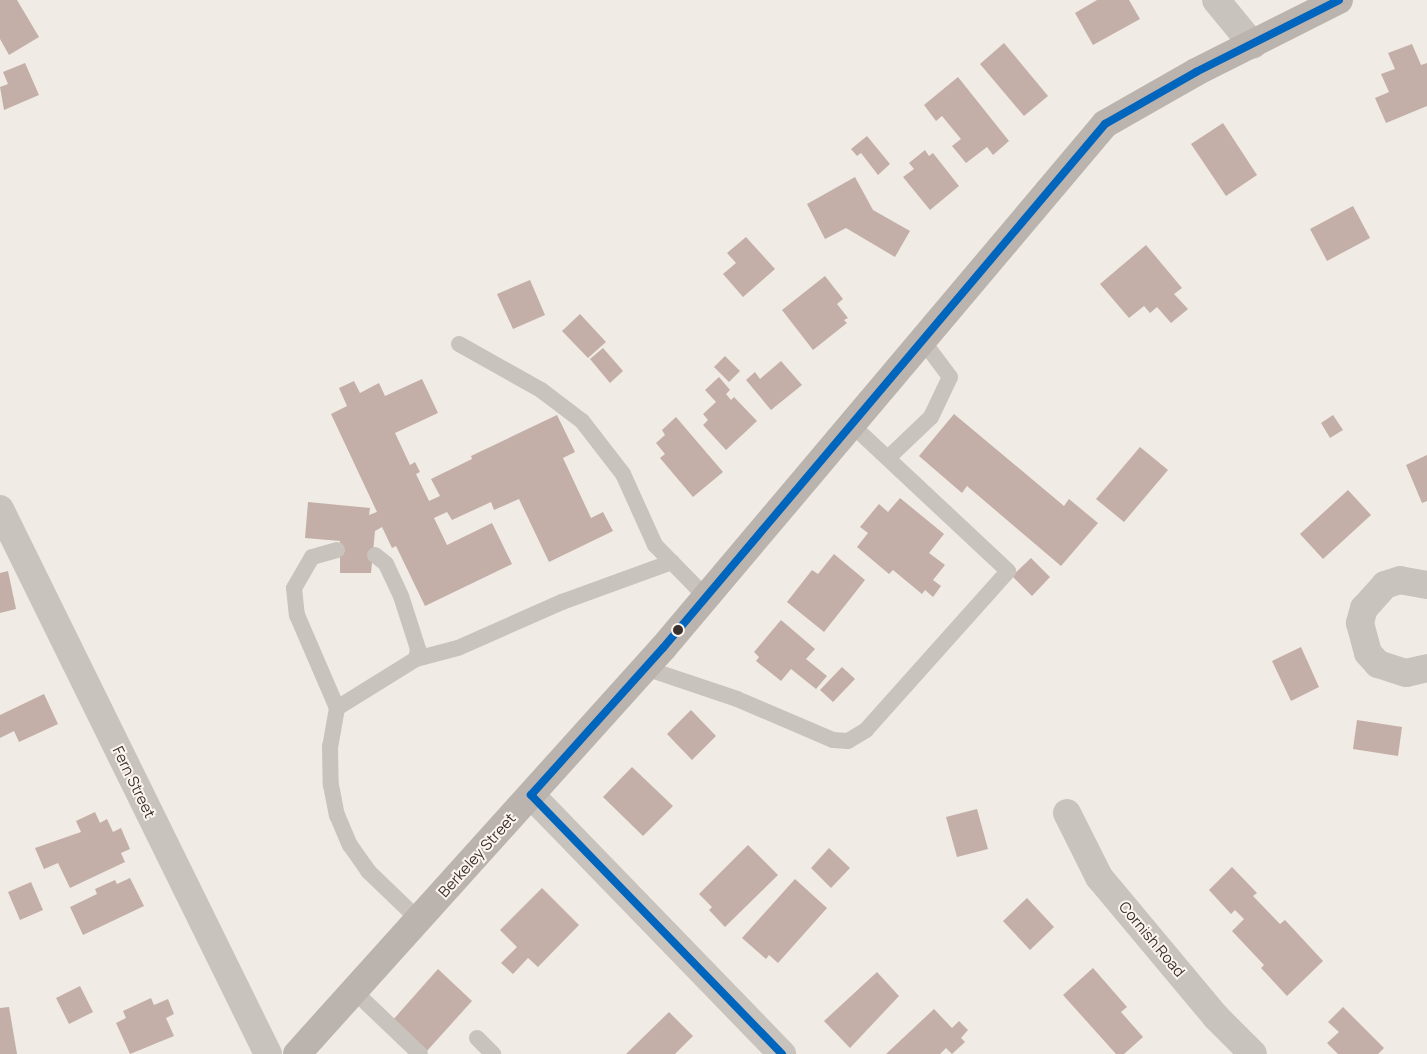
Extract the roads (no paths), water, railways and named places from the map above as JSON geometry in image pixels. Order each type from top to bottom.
[{"type":"street","points":[[1216,0],[1253,45]]},
{"type":"street","name":"Berkeley Street","points":[[297,1054],[645,668],[1105,124],[1196,72],[1340,0]]},
{"type":"street","name":"Fern Street","points":[[0,510],[9,548],[268,1054]]},
{"type":"street","points":[[1427,586],[1400,580],[1385,585],[1364,608],[1360,623],[1368,653],[1378,664],[1406,673],[1427,668]]},
{"type":"street","points":[[531,795],[782,1054]]},
{"type":"street","name":"Cornish Road","points":[[1067,813],[1099,877],[1216,1016],[1253,1054]]},
{"type":"lane","points":[[888,458],[931,417],[950,377],[923,341]]},
{"type":"lane","points":[[459,344],[541,390],[582,421],[623,474],[655,545],[706,597]]},
{"type":"lane","points":[[645,668],[737,699],[833,740],[848,741],[866,730],[1008,571],[852,425]]},
{"type":"lane","points":[[337,550],[312,557],[294,588],[297,615],[337,708],[330,746],[331,785],[337,815],[350,845],[368,871],[419,920]]},
{"type":"lane","points":[[375,555],[386,564],[401,596],[418,649],[416,659]]},
{"type":"lane","points":[[337,708],[416,659],[458,648],[562,602],[672,562]]},
{"type":"lane","points":[[354,991],[420,1054]]},
{"type":"lane","points":[[477,1038],[493,1054]]}]
